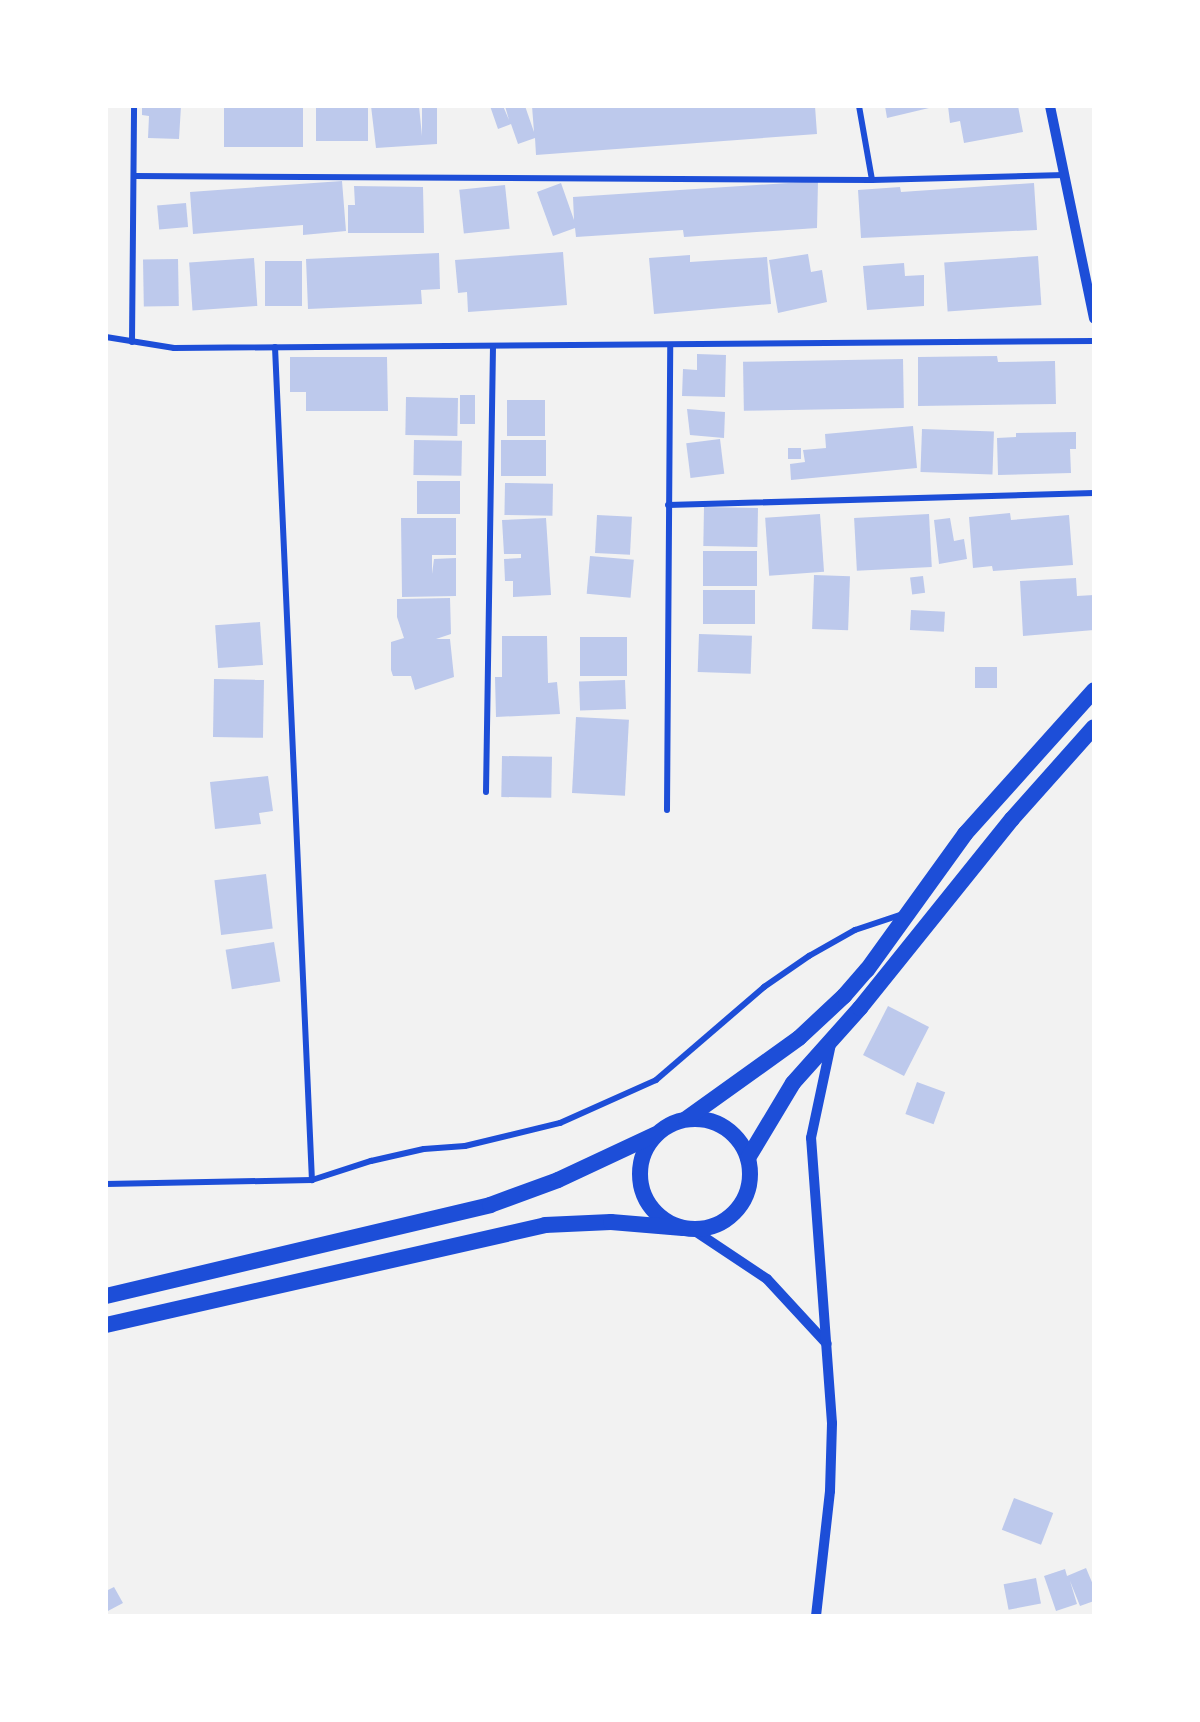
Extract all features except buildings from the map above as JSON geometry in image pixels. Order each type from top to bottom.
[{"type":"highway","points":[[106,1296],[490,1204],[558,1180],[686,1119],[762,1066],[821,1019],[867,970],[994,799],[1094,690]]},
{"type":"highway","points":[[748,1158],[793,1083],[1094,727]]},
{"type":"highway","points":[[106,1325],[545,1225],[610,1222],[688,1228],[710,1227],[739,1208],[751,1175],[748,1158],[731,1131],[717,1123],[686,1119]]},
{"type":"highway","points":[[656,1134],[640,1164],[645,1197],[667,1222],[688,1228]]},
{"type":"street","points":[[132,342],[134,106]]},
{"type":"street","points":[[859,106],[872,180]]},
{"type":"street","points":[[1050,106],[1094,318]]},
{"type":"street","points":[[134,176],[872,180],[1065,175]]},
{"type":"street","points":[[106,337],[174,348],[1094,341]]},
{"type":"street","points":[[667,810],[669,345]]},
{"type":"street","points":[[486,792],[493,346]]},
{"type":"street","points":[[275,347],[312,1180]]},
{"type":"street","points":[[668,505],[1094,493]]},
{"type":"street","points":[[106,1184],[312,1180],[371,1161],[424,1149],[465,1146],[560,1123],[623,1097],[656,1080],[764,987],[809,956],[855,930],[909,912]]},
{"type":"street","points":[[816,1616],[832,1460],[827,1344],[811,1163],[815,1112],[832,1038]]},
{"type":"street","points":[[688,1228],[767,1279],[827,1344]]}]
